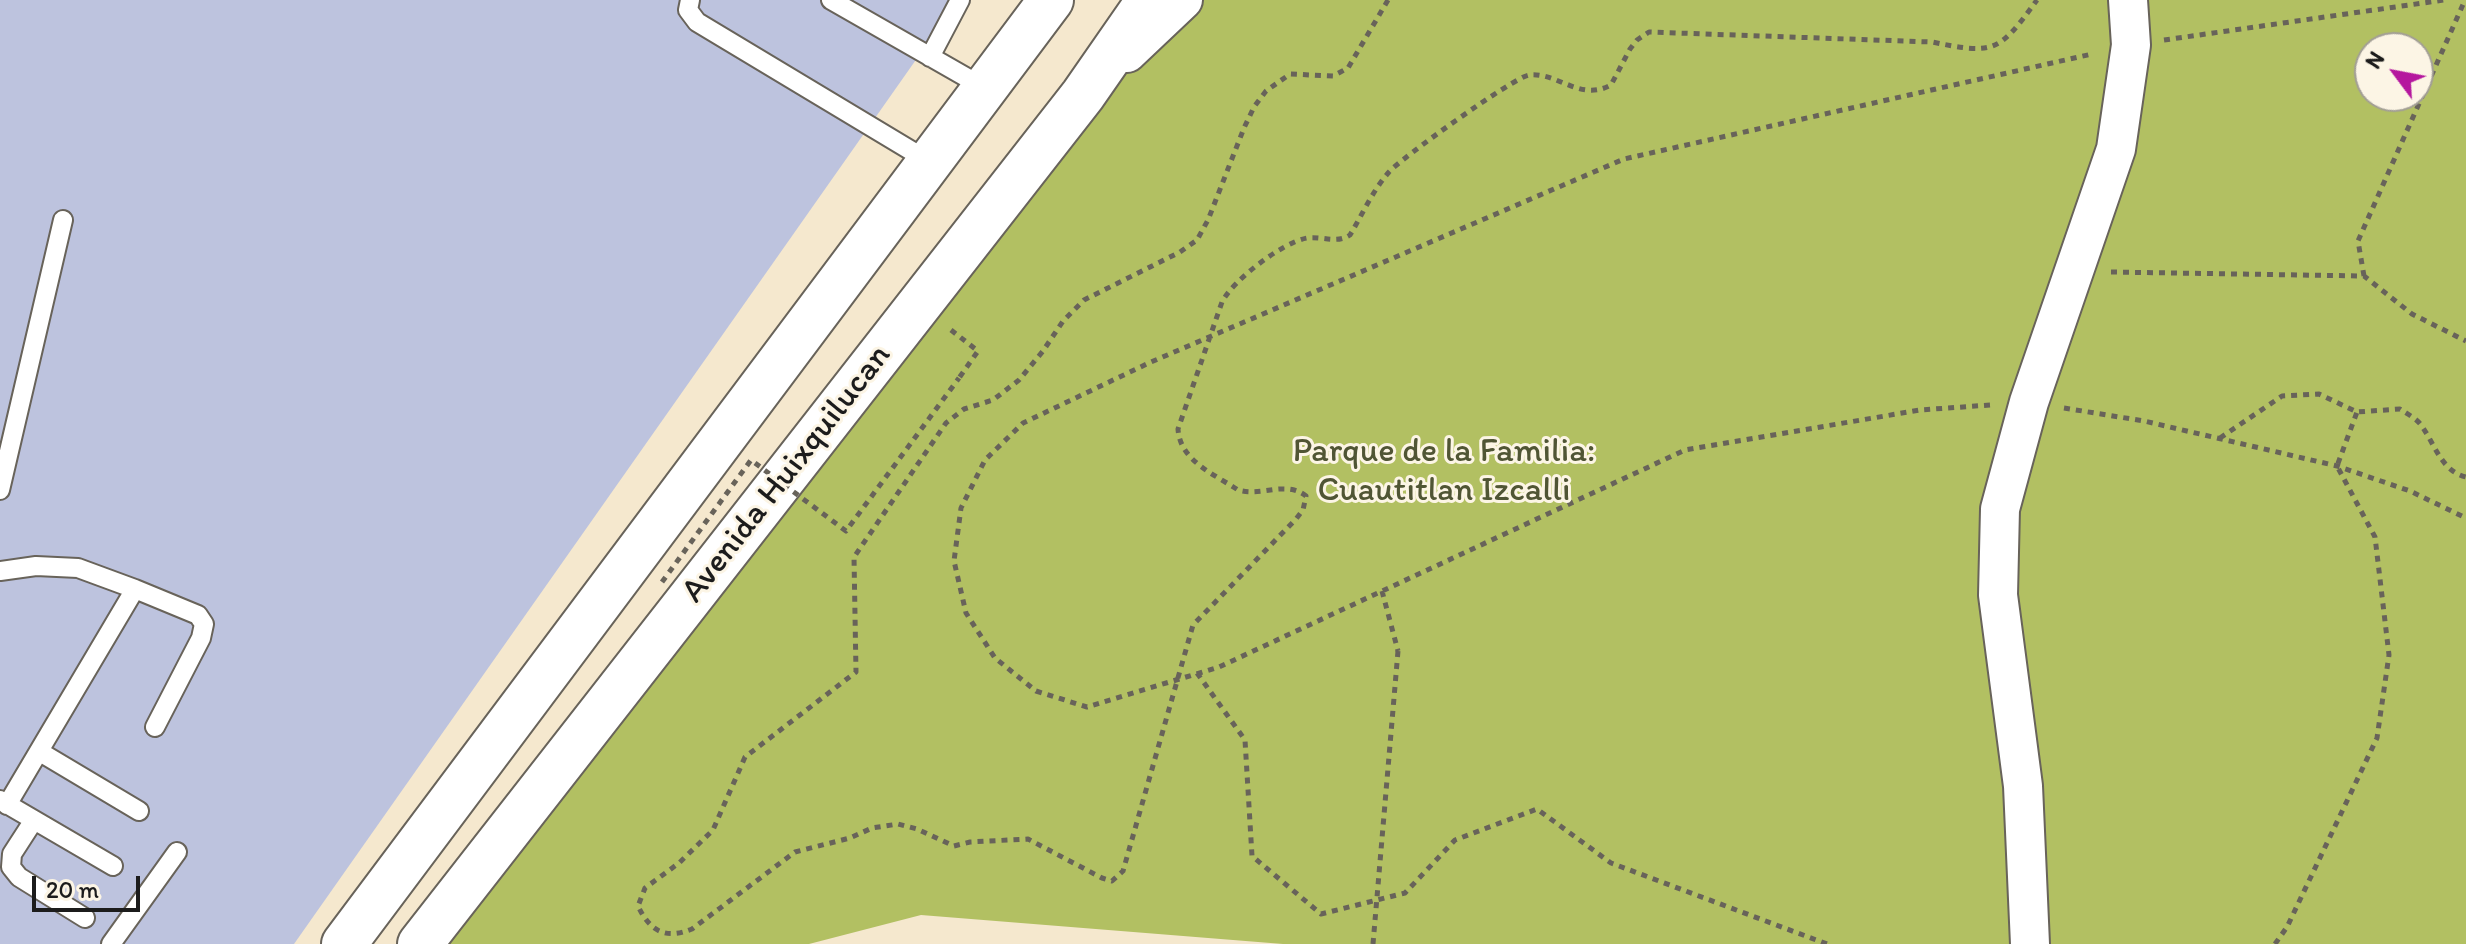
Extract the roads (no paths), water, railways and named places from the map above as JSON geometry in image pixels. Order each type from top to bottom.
[{"type":"main road","points":[[344,944],[1039,17],[1063,0]]},
{"type":"main road","name":"Avenida Huixquilucan","points":[[420,944],[1083,95],[1149,0]]},
{"type":"street","points":[[1083,95],[1183,0]]},
{"type":"street","points":[[2030,944],[2023,786],[1998,595],[2000,509],[2029,402],[2116,149],[2131,45],[2128,0]]},
{"type":"lane","points":[[690,0],[688,10],[697,22],[931,163]]},
{"type":"lane","points":[[831,0],[985,88]]},
{"type":"lane","points":[[930,57],[960,0]]},
{"type":"lane","points":[[0,490],[63,220]]},
{"type":"lane","points":[[0,571],[36,566],[78,568],[198,615],[204,624],[201,638],[155,727]]},
{"type":"lane","points":[[113,866],[4,803],[40,752],[135,589]]},
{"type":"lane","points":[[40,752],[139,811]]},
{"type":"lane","points":[[34,820],[12,854],[11,867],[19,877],[85,918]]},
{"type":"lane","points":[[111,944],[177,852]]},
{"type":"park label","name":"Parque de la Familia: Cuautitlan Izcalli","points":[[1444,472]]}]
